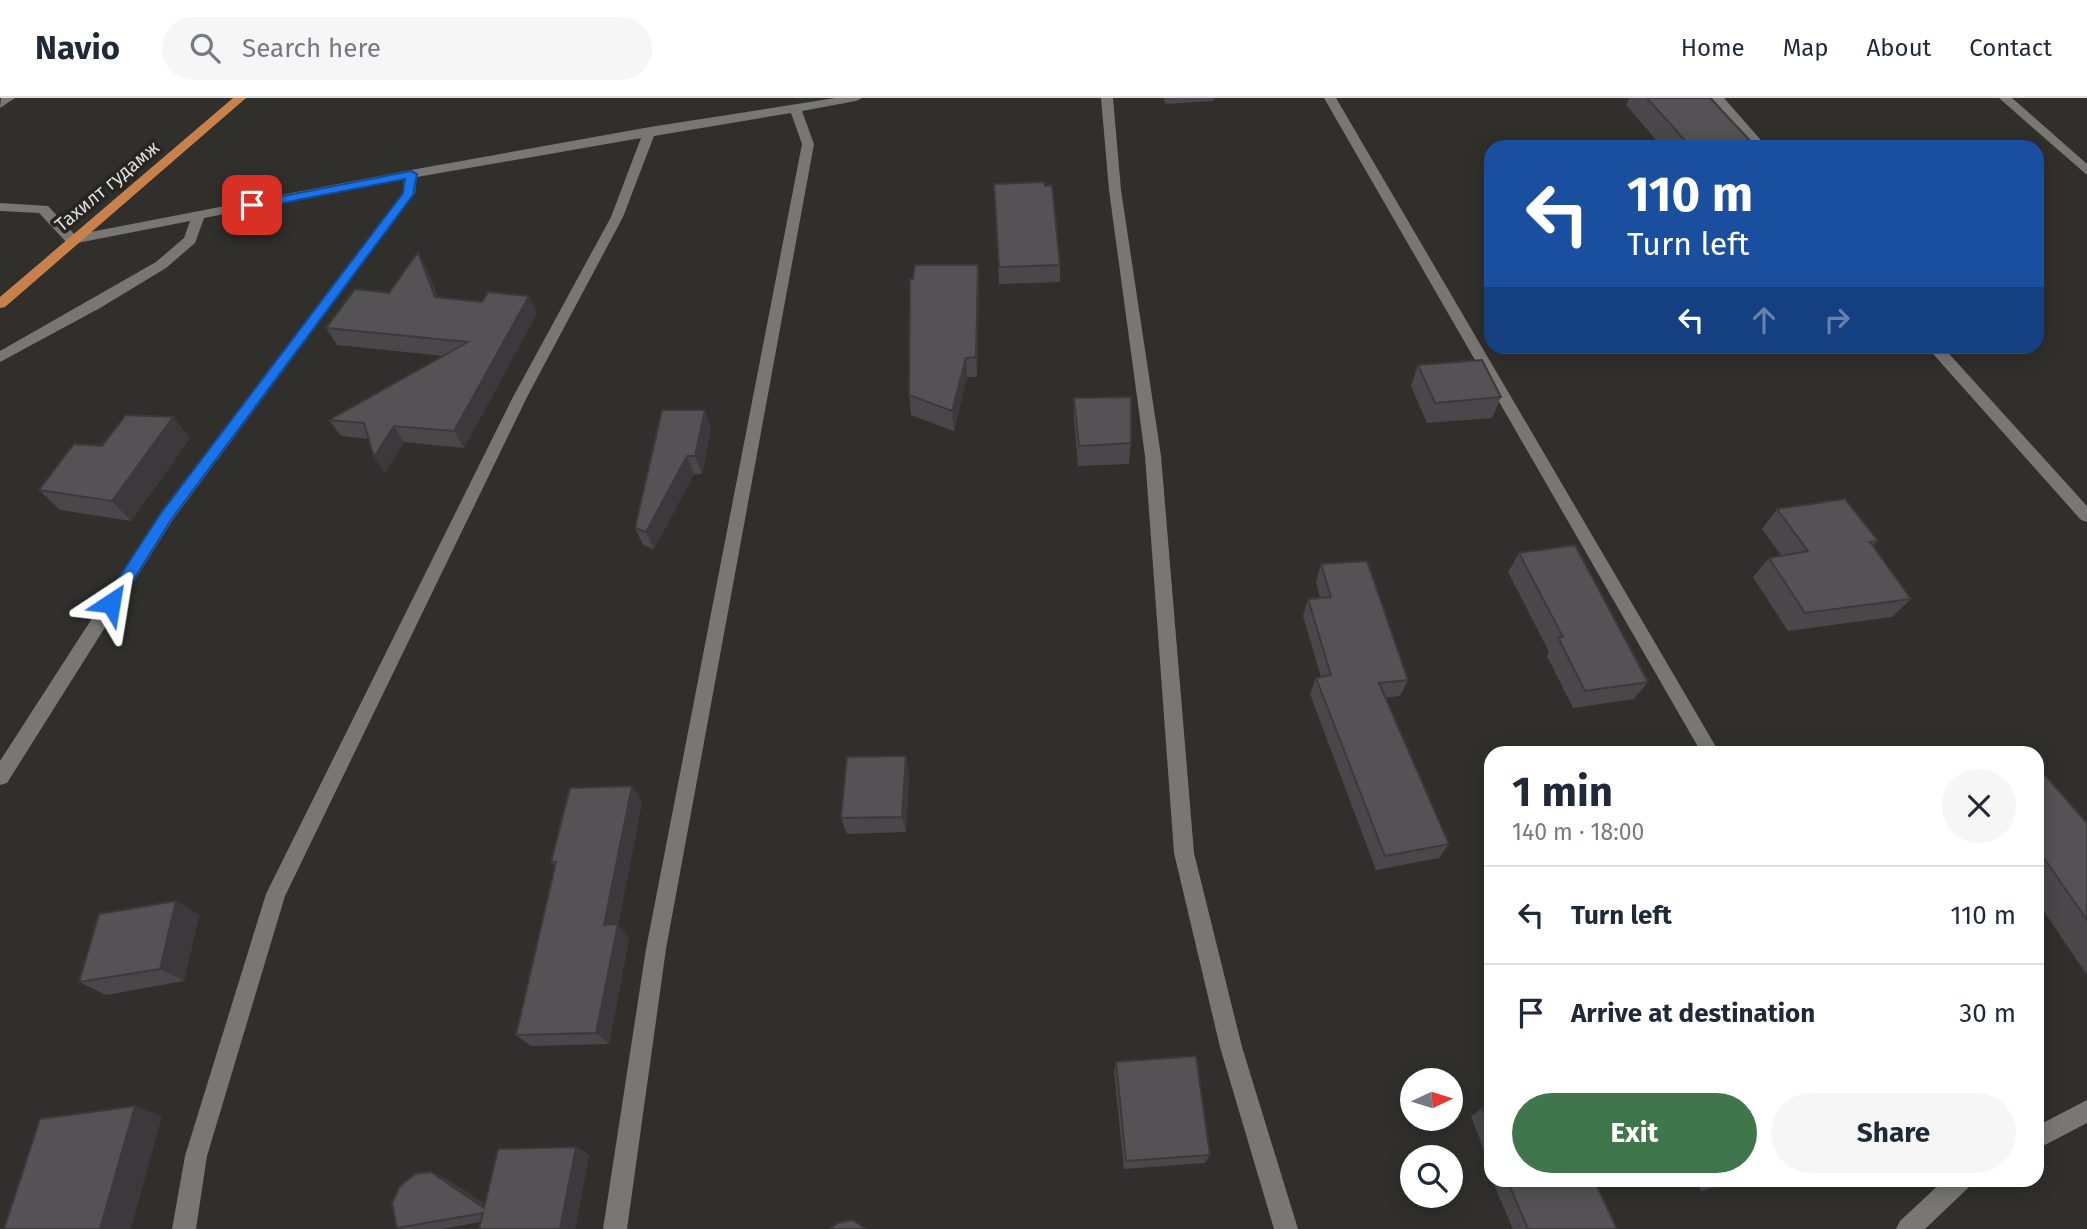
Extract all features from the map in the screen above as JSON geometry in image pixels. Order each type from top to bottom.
[{"type":"main road","name":"Тахилт гудамж","points":[[0,304],[240,98]]},
{"type":"street","points":[[0,104],[9,98]]},
{"type":"street","points":[[0,206],[43,209],[72,240],[411,174],[650,131],[856,98]]},
{"type":"street","points":[[1107,98],[1115,190],[1153,456],[1184,853],[1230,1047],[1286,1229]]},
{"type":"street","points":[[1330,98],[1707,746]]},
{"type":"street","points":[[1718,98],[1755,140]]},
{"type":"street","points":[[2005,98],[2087,171]]},
{"type":"street","points":[[615,1229],[656,949],[808,144],[795,107]]},
{"type":"street","points":[[184,1229],[197,1156],[276,894],[520,397],[617,217],[650,131]]},
{"type":"street","points":[[0,777],[166,517],[409,193],[411,174]]},
{"type":"street","points":[[0,357],[95,305],[160,264],[190,240],[199,215]]},
{"type":"street","points":[[1940,354],[2087,516]]},
{"type":"street","points":[[2044,1134],[2087,1111]]},
{"type":"street","points":[[1908,1229],[1951,1187]]},
{"type":"building","points":[[1647,98],[1710,98],[1749,140],[1685,140]]},
{"type":"building","points":[[1044,182],[1045,186],[1052,185],[1060,265],[999,267],[994,184]]},
{"type":"building","points":[[418,252],[435,297],[482,302],[488,292],[529,296],[454,431],[394,426],[374,457],[364,423],[329,420],[468,342],[326,328],[355,289],[389,293]]},
{"type":"building","points":[[915,265],[978,265],[976,357],[966,358],[952,411],[909,395],[910,279],[913,279]]},
{"type":"building","points":[[1482,360],[1501,397],[1435,403],[1418,365]]},
{"type":"building","points":[[1131,397],[1131,443],[1079,446],[1074,398]]},
{"type":"building","points":[[662,410],[705,410],[695,456],[687,456],[646,532],[635,528]]},
{"type":"building","points":[[126,415],[173,417],[112,501],[39,490],[74,444],[102,446]]},
{"type":"building","points":[[1845,499],[1878,541],[1870,542],[1911,599],[1805,613],[1769,558],[1808,551],[1777,509]]},
{"type":"building","points":[[1575,545],[1648,682],[1585,691],[1558,637],[1563,637],[1519,553]]},
{"type":"building","points":[[1367,561],[1408,680],[1379,683],[1449,844],[1385,856],[1316,678],[1331,675],[1308,599],[1331,597],[1321,564]]},
{"type":"building","points":[[906,756],[902,817],[841,818],[847,757]]},
{"type":"building","points":[[2044,774],[2087,823],[2087,920],[2044,858]]},
{"type":"building","points":[[632,786],[604,925],[618,924],[596,1033],[516,1035],[556,862],[551,862],[570,788]]},
{"type":"building","points":[[176,901],[160,969],[79,982],[99,914]]},
{"type":"building","points":[[1196,1056],[1210,1155],[1126,1161],[1116,1062]]},
{"type":"building","points":[[135,1106],[100,1229],[4,1229],[40,1119]]},
{"type":"building","points":[[576,1147],[560,1229],[479,1229],[483,1213],[397,1228],[392,1203],[400,1186],[415,1174],[431,1172],[484,1208],[498,1149]]},
{"type":"building","points":[[1510,1187],[1597,1187],[1617,1229],[1528,1229]]},
{"type":"building","points":[[853,1220],[866,1229],[830,1229],[837,1223]]},
{"type":"route","points":[[111,603],[166,517],[409,193],[411,174],[252,205]]}]
